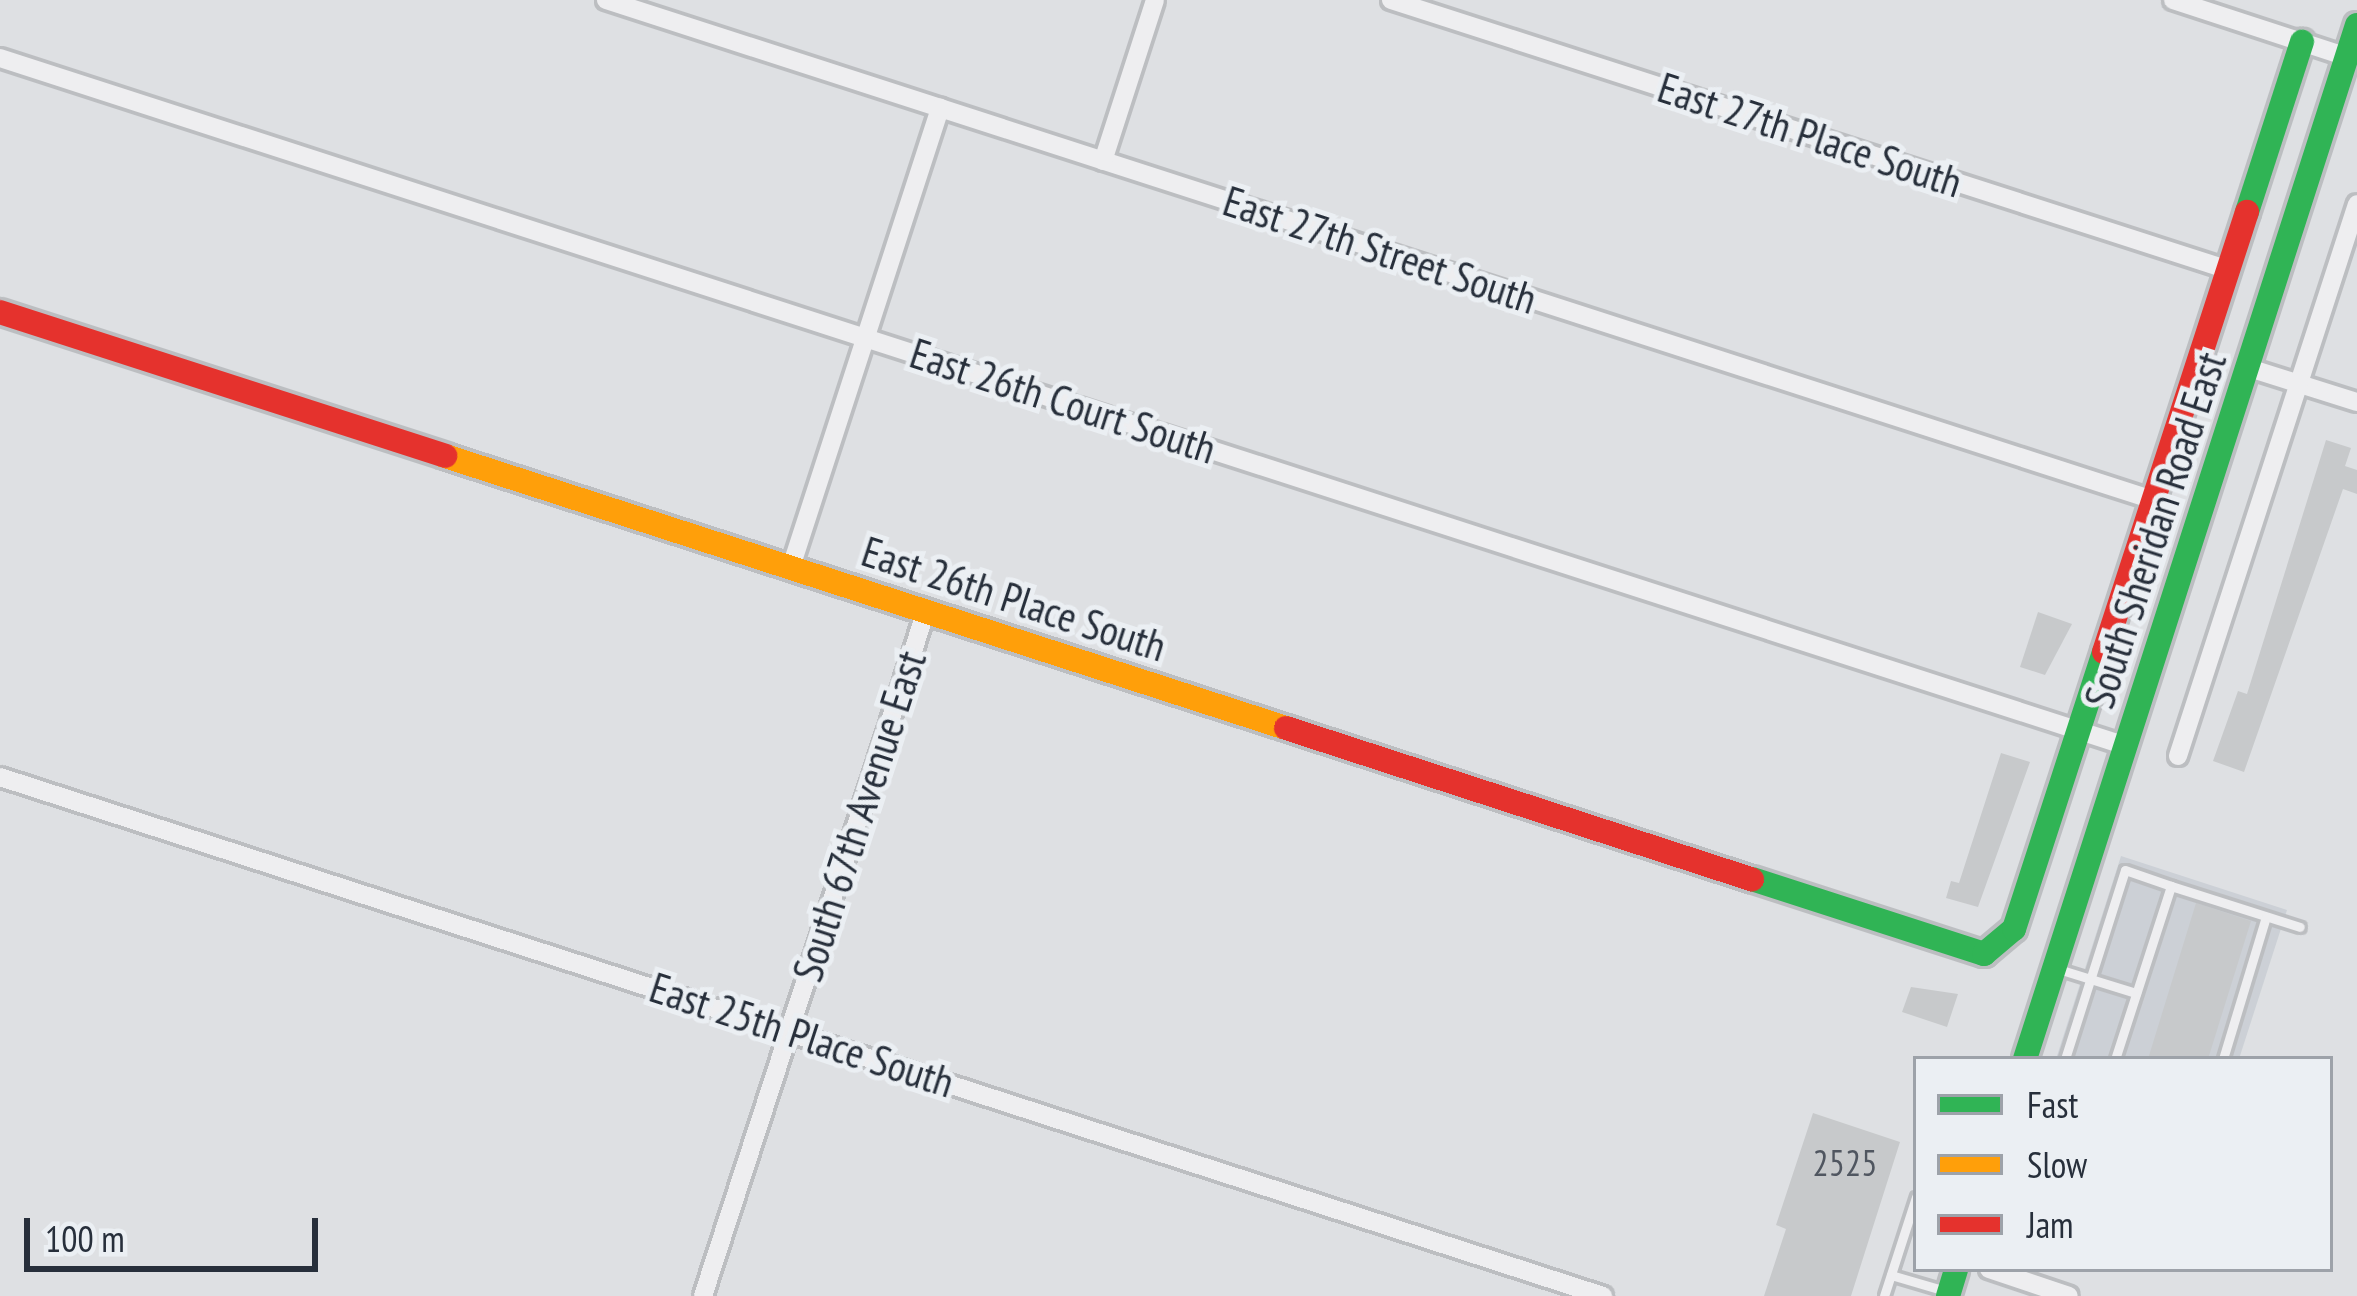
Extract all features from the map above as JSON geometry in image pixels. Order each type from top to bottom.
[{"type":"street","name":"East 27th Street South","points":[[606,0],[2153,500]]},
{"type":"street","points":[[1103,160],[1155,0]]},
{"type":"street","name":"East 27th Place South","points":[[1391,0],[2229,270]]},
{"type":"street","points":[[2173,0],[2347,57]]},
{"type":"street","name":"South Sheridan Road East","points":[[2026,1056],[2357,25]]},
{"type":"street","name":"South Sheridan Road East","points":[[2002,946],[2302,42]]},
{"type":"street","name":"East 26th Court South","points":[[0,58],[2126,746]]},
{"type":"street","points":[[791,567],[940,108]]},
{"type":"street","points":[[2178,756],[2357,204]]},
{"type":"street","name":"East 26th Place South","points":[[0,312],[1971,952],[2002,946]]},
{"type":"street","points":[[2249,368],[2357,402]]},
{"type":"street","name":"South 67th Avenue East","points":[[703,1296],[926,611]]},
{"type":"street","name":"East 25th Place South","points":[[0,777],[1603,1296]]},
{"type":"street","points":[[1998,1272],[2068,1296]]},
{"type":"lane","points":[[2066,1056],[2125,870],[2300,927]]},
{"type":"lane","points":[[2116,1056],[2170,886]]},
{"type":"lane","points":[[2224,1056],[2266,916]]},
{"type":"lane","points":[[2054,968],[2136,993]]},
{"type":"lane","points":[[1884,1296],[1913,1206]]},
{"type":"lane","points":[[1891,1275],[1951,1286]]},
{"type":"shaded area","points":[[2121,856],[2287,910],[2240,1056],[2057,1056]]},
{"type":"building","points":[[2326,440],[2351,448],[2345,466],[2357,470],[2357,494],[2343,489],[2244,772],[2213,761],[2238,691],[2247,694]]},
{"type":"building","points":[[2038,612],[2072,624],[2045,675],[2020,667]]},
{"type":"building","points":[[2001,753],[2030,762],[1978,907],[1946,898],[1951,881],[1959,883]]},
{"type":"building","points":[[2196,903],[2251,921],[2209,1056],[2149,1056]]},
{"type":"building","points":[[1911,987],[1958,994],[1947,1027],[1902,1012]]},
{"type":"building","points":[[1813,1113],[1900,1142],[1851,1296],[1764,1296],[1786,1229],[1776,1225]]},
{"type":"traffic: fast","points":[[2026,1056],[2357,25]]},
{"type":"traffic: fast","points":[[2247,212],[2302,42]]},
{"type":"traffic: fast","points":[[1752,879],[1984,954],[2014,929],[2104,652]]},
{"type":"traffic: fast","points":[[1948,1296],[1955,1272]]},
{"type":"traffic: slow","points":[[445,456],[1286,728]]},
{"type":"traffic: jam","points":[[2104,652],[2247,212]]},
{"type":"traffic: jam","points":[[0,312],[445,456]]},
{"type":"traffic: jam","points":[[1286,728],[1752,879]]}]
